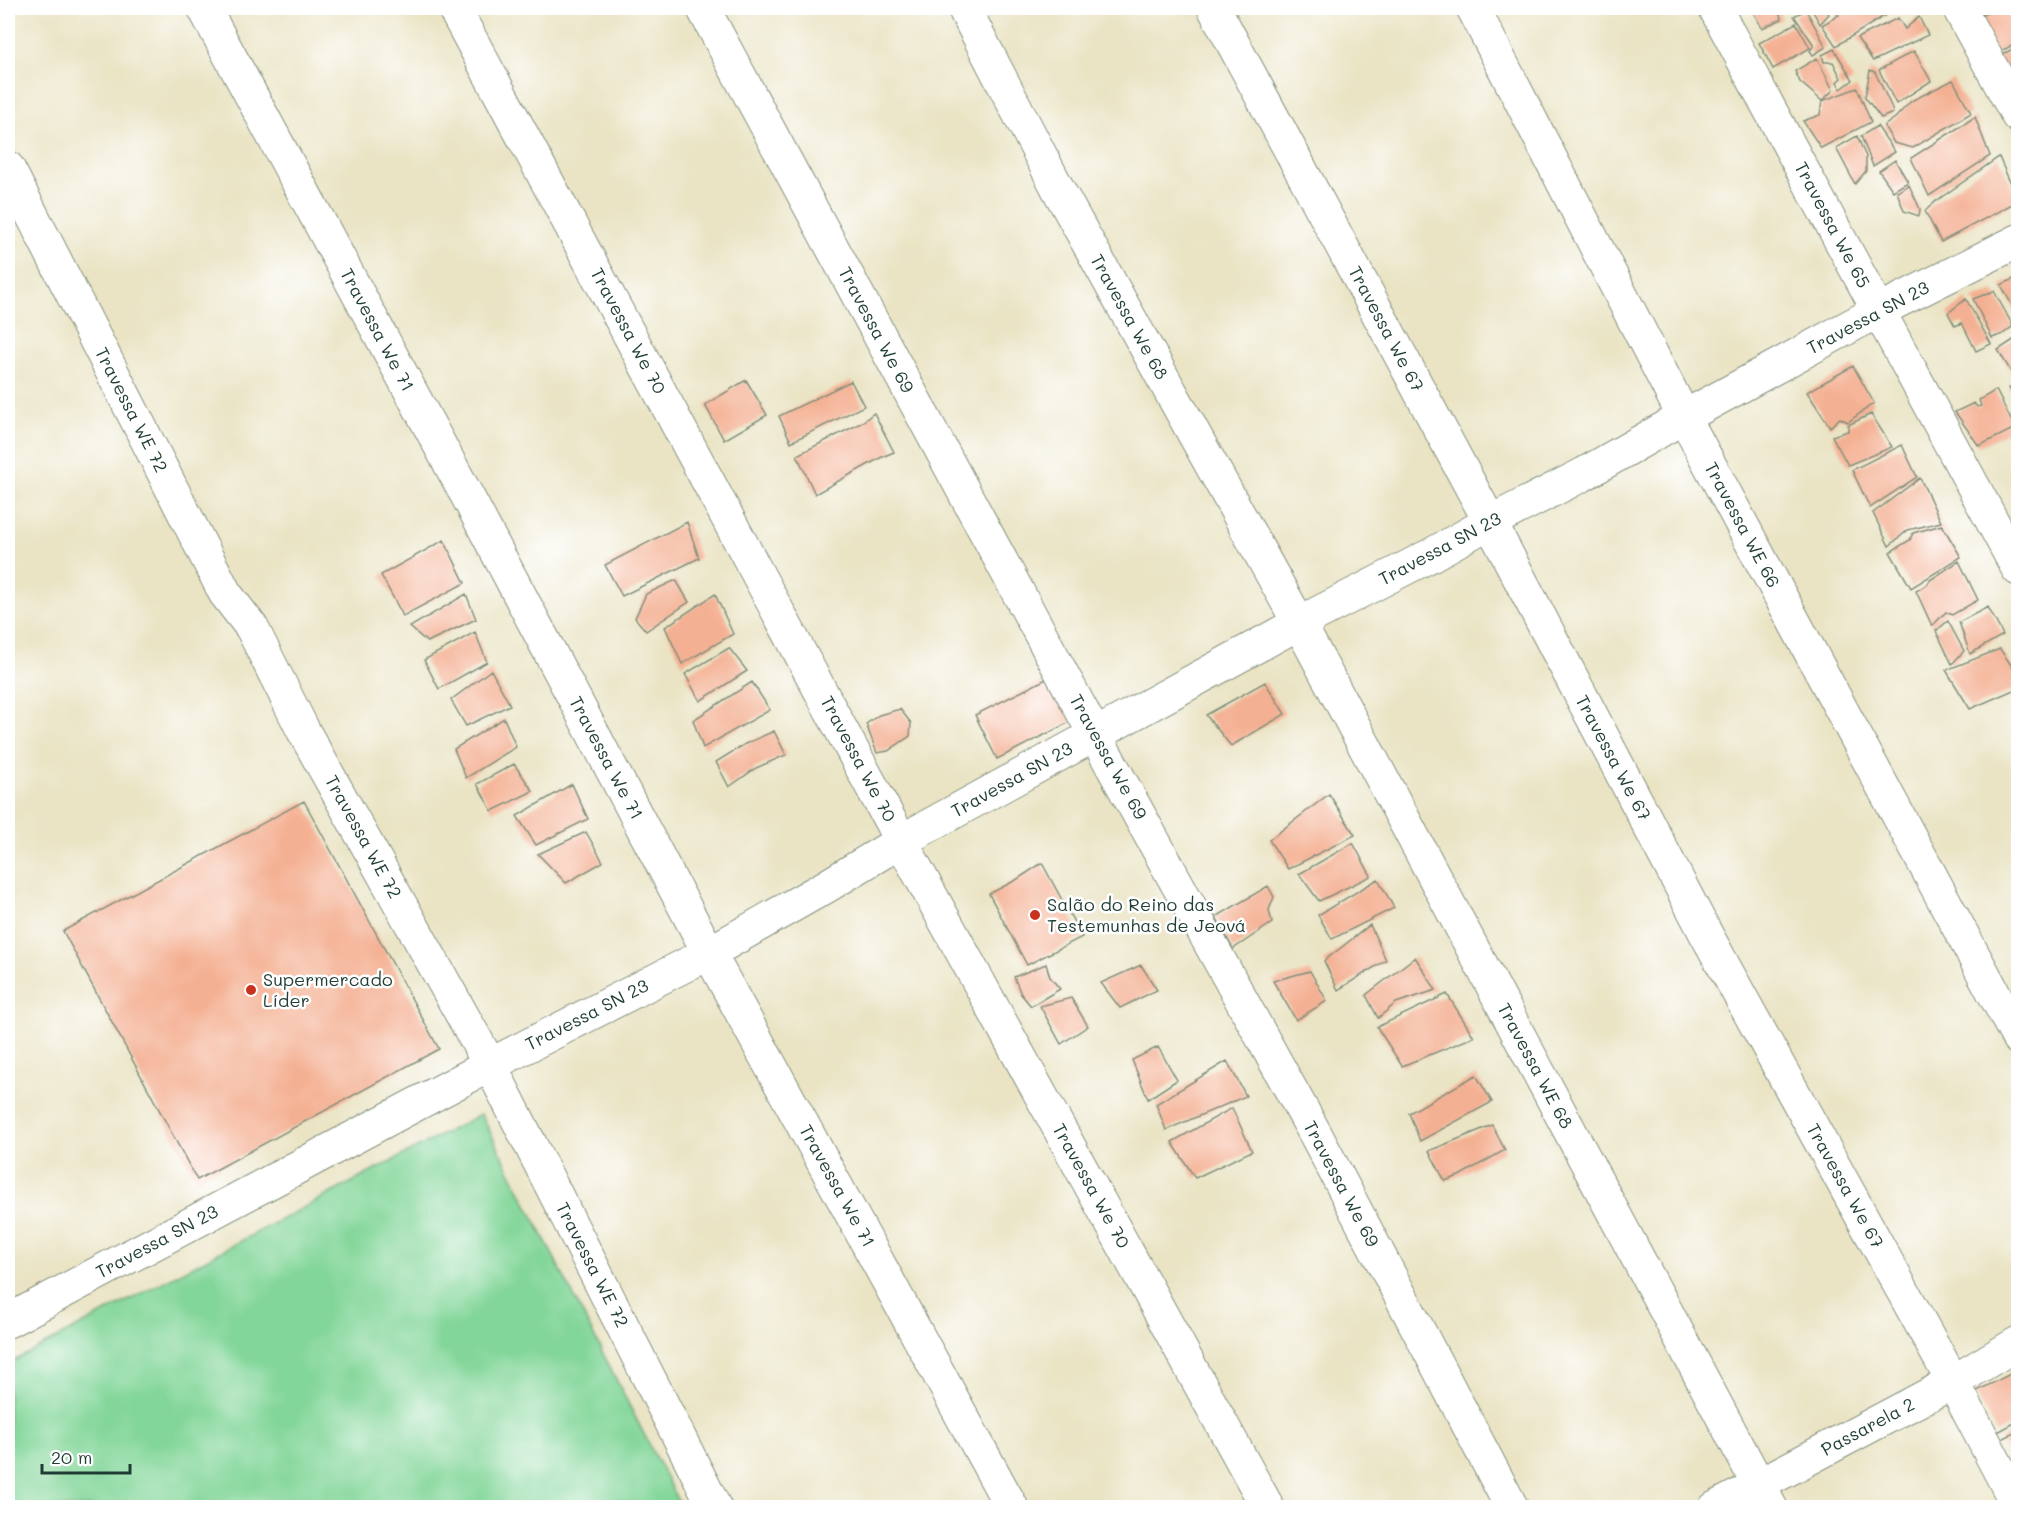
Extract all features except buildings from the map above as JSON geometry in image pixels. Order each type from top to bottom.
[{"type":"street","name":"Travessa We 71","points":[[204,8],[471,502],[709,953],[1012,1508]]},
{"type":"street","name":"Travessa We 70","points":[[454,8],[901,841],[1268,1508]]},
{"type":"street","name":"Travessa We 69","points":[[703,8],[1095,735],[1317,1137],[1512,1508]]},
{"type":"street","name":"Travessa We 68","points":[[964,8],[1063,197],[1299,623]]},
{"type":"street","name":"Travessa We 67","points":[[1214,8],[1490,522],[1706,934],[2019,1506]]},
{"type":"street","name":"Travessa WE 66","points":[[1473,8],[1684,417],[2019,1038]]},
{"type":"street","name":"Travessa We 65","points":[[1715,8],[2019,569]]},
{"type":"street","points":[[1959,8],[2019,116]]},
{"type":"street","name":"Travessa WE 72","points":[[8,168],[225,593],[252,628],[303,730],[490,1065],[715,1508]]},
{"type":"street","name":"Travessa SN 23","points":[[8,1321],[490,1065],[709,953],[901,841],[1299,623],[1584,474],[1878,311],[2019,241]]},
{"type":"street","name":"Travessa WE 68","points":[[1299,623],[1765,1496]]},
{"type":"street","name":"Passarela 2","points":[[1715,1508],[1765,1496],[2019,1343]]},
{"type":"green space","points":[[481,1114],[681,1507],[8,1507],[8,1364]]},
{"type":"place","name":"Salão do Reino das Testemunhas de Jeová","points":[[1035,915]]},
{"type":"place","name":"Supermercado Líder","points":[[251,990]]}]
